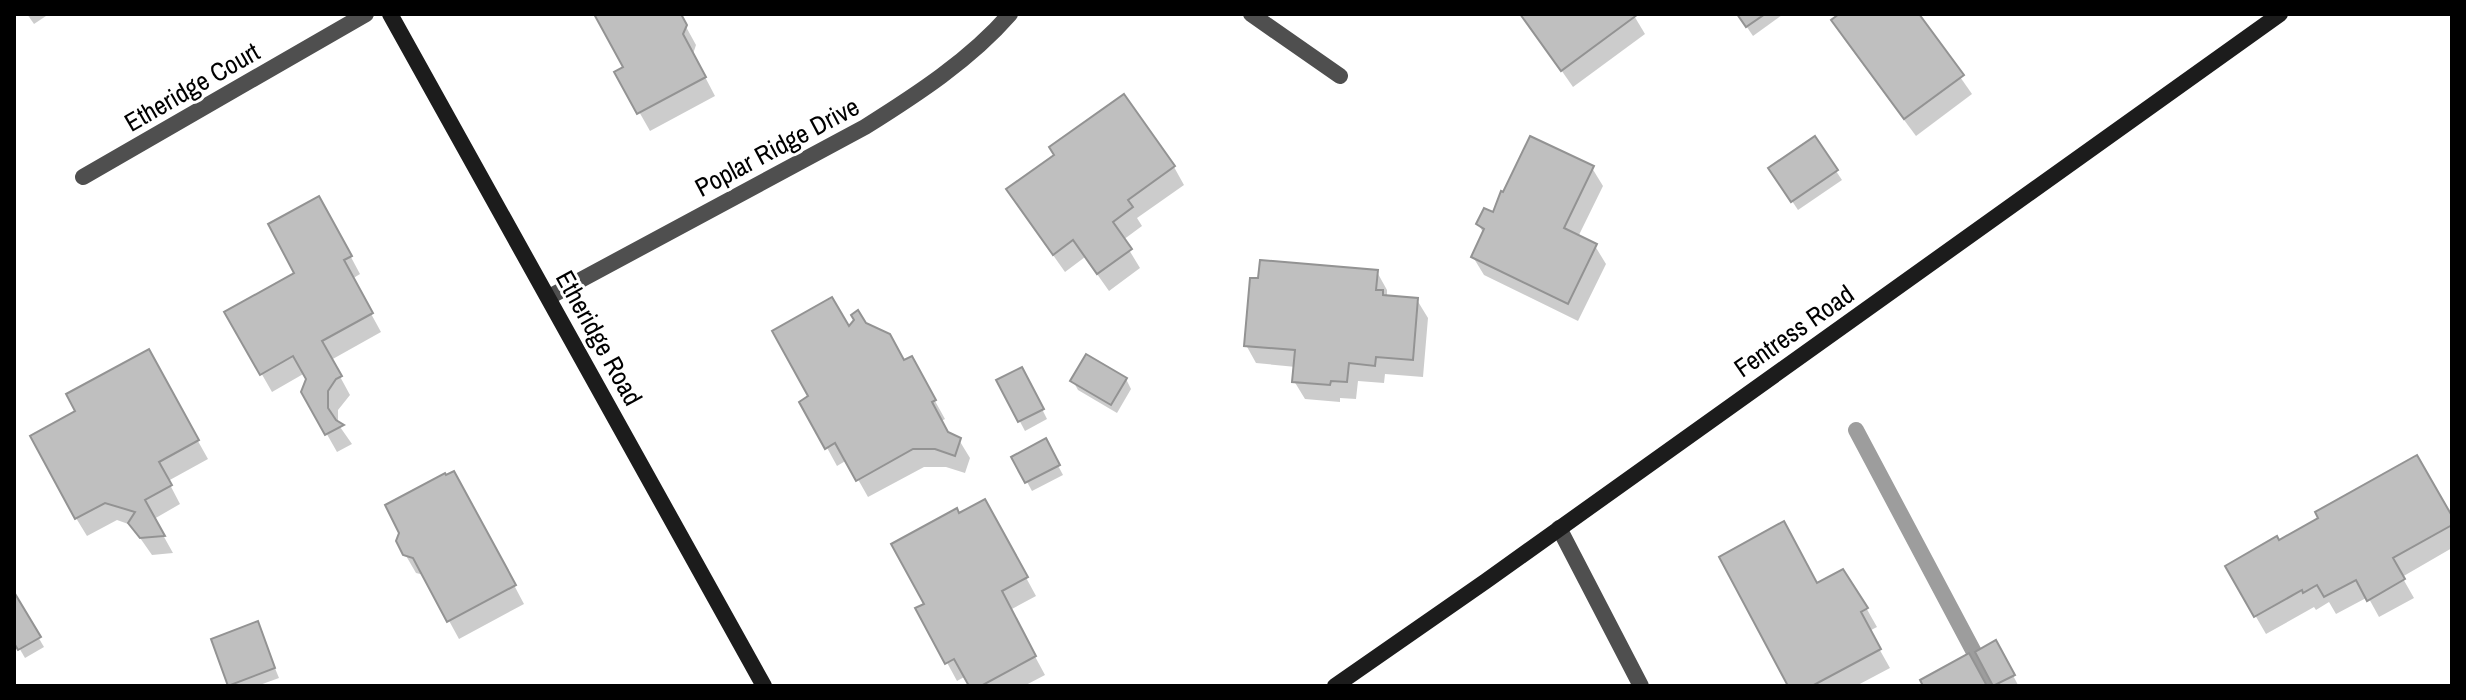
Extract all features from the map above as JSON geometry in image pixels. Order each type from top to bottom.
[{"type":"street","name":"Etheridge Court","points":[[83,177],[366,14]]},
{"type":"street","name":"Etheridge Road","points":[[390,14],[764,686]]},
{"type":"street","name":"Poplar Ridge Drive","points":[[549,297],[865,127],[955,65],[1010,14]]},
{"type":"street","points":[[1251,14],[1340,76]]},
{"type":"street","name":"Fentress Road","points":[[1335,686],[2280,14]]},
{"type":"street","points":[[1559,528],[1641,686]]},
{"type":"building","points":[[594,14],[681,14],[687,25],[683,34],[706,77],[637,114],[614,72],[623,67]]},
{"type":"building","points":[[1520,14],[1636,14],[1637,15],[1561,71]]},
{"type":"building","points":[[1737,14],[1765,14],[1746,27]]},
{"type":"building","points":[[1839,14],[1919,14],[1964,75],[1904,119],[1831,20]]},
{"type":"building","points":[[1124,94],[1175,166],[1128,200],[1133,207],[1113,222],[1132,249],[1097,274],[1073,240],[1053,255],[1006,189],[1054,155],[1049,147]]},
{"type":"building","points":[[1530,136],[1594,166],[1564,228],[1597,244],[1568,304],[1471,257],[1484,229],[1476,224],[1484,208],[1493,212]]},
{"type":"building","points":[[1815,136],[1838,170],[1791,202],[1768,168]]},
{"type":"building","points":[[319,196],[352,256],[344,260],[373,313],[322,341],[342,376],[328,391],[328,408],[344,425],[325,435],[301,392],[306,379],[293,356],[260,375],[224,312],[294,273],[268,224]]},
{"type":"building","points":[[1260,260],[1378,270],[1376,290],[1383,290],[1383,295],[1418,298],[1413,360],[1376,357],[1375,366],[1349,363],[1347,382],[1331,381],[1330,385],[1292,382],[1295,350],[1244,346],[1250,278],[1258,278]]},
{"type":"building","points":[[832,297],[849,326],[854,320],[851,315],[858,310],[866,323],[890,334],[904,360],[912,356],[936,400],[932,402],[948,432],[961,438],[955,456],[935,449],[913,449],[856,481],[835,443],[825,449],[799,402],[808,396],[772,331]]},
{"type":"building","points":[[149,349],[199,440],[159,462],[172,485],[145,500],[165,536],[140,538],[128,523],[135,512],[105,503],[75,519],[30,436],[75,411],[66,394]]},
{"type":"building","points":[[1086,354],[1127,378],[1111,405],[1070,381]]},
{"type":"building","points":[[1022,367],[1044,409],[1018,422],[996,380]]},
{"type":"building","points":[[1046,438],[1060,465],[1025,483],[1011,457]]},
{"type":"building","points":[[2417,455],[2452,516],[2452,525],[2393,558],[2405,579],[2367,601],[2356,580],[2324,597],[2317,585],[2254,617],[2225,566],[2277,536],[2279,540],[2318,518],[2315,512]]},
{"type":"building","points":[[454,471],[516,585],[447,622],[413,558],[403,555],[396,541],[399,533],[385,505]]},
{"type":"building","points":[[985,499],[1028,577],[1002,591],[1036,656],[981,686],[969,686],[954,659],[945,664],[915,608],[924,604],[891,544],[957,508],[959,513]]},
{"type":"building","points":[[1784,521],[1817,583],[1843,569],[1868,608],[1861,612],[1881,649],[1812,686],[1788,686],[1719,557]]},
{"type":"building","points":[[14,592],[41,637],[18,650],[14,643]]},
{"type":"building","points":[[258,621],[275,668],[228,686],[211,639]]},
{"type":"building","points":[[1996,640],[2015,675],[1993,686],[1975,652]]},
{"type":"building","points":[[1969,653],[1987,686],[1923,686],[1920,680]]},
{"type":"waterway","points":[[1856,430],[1992,686]]}]
